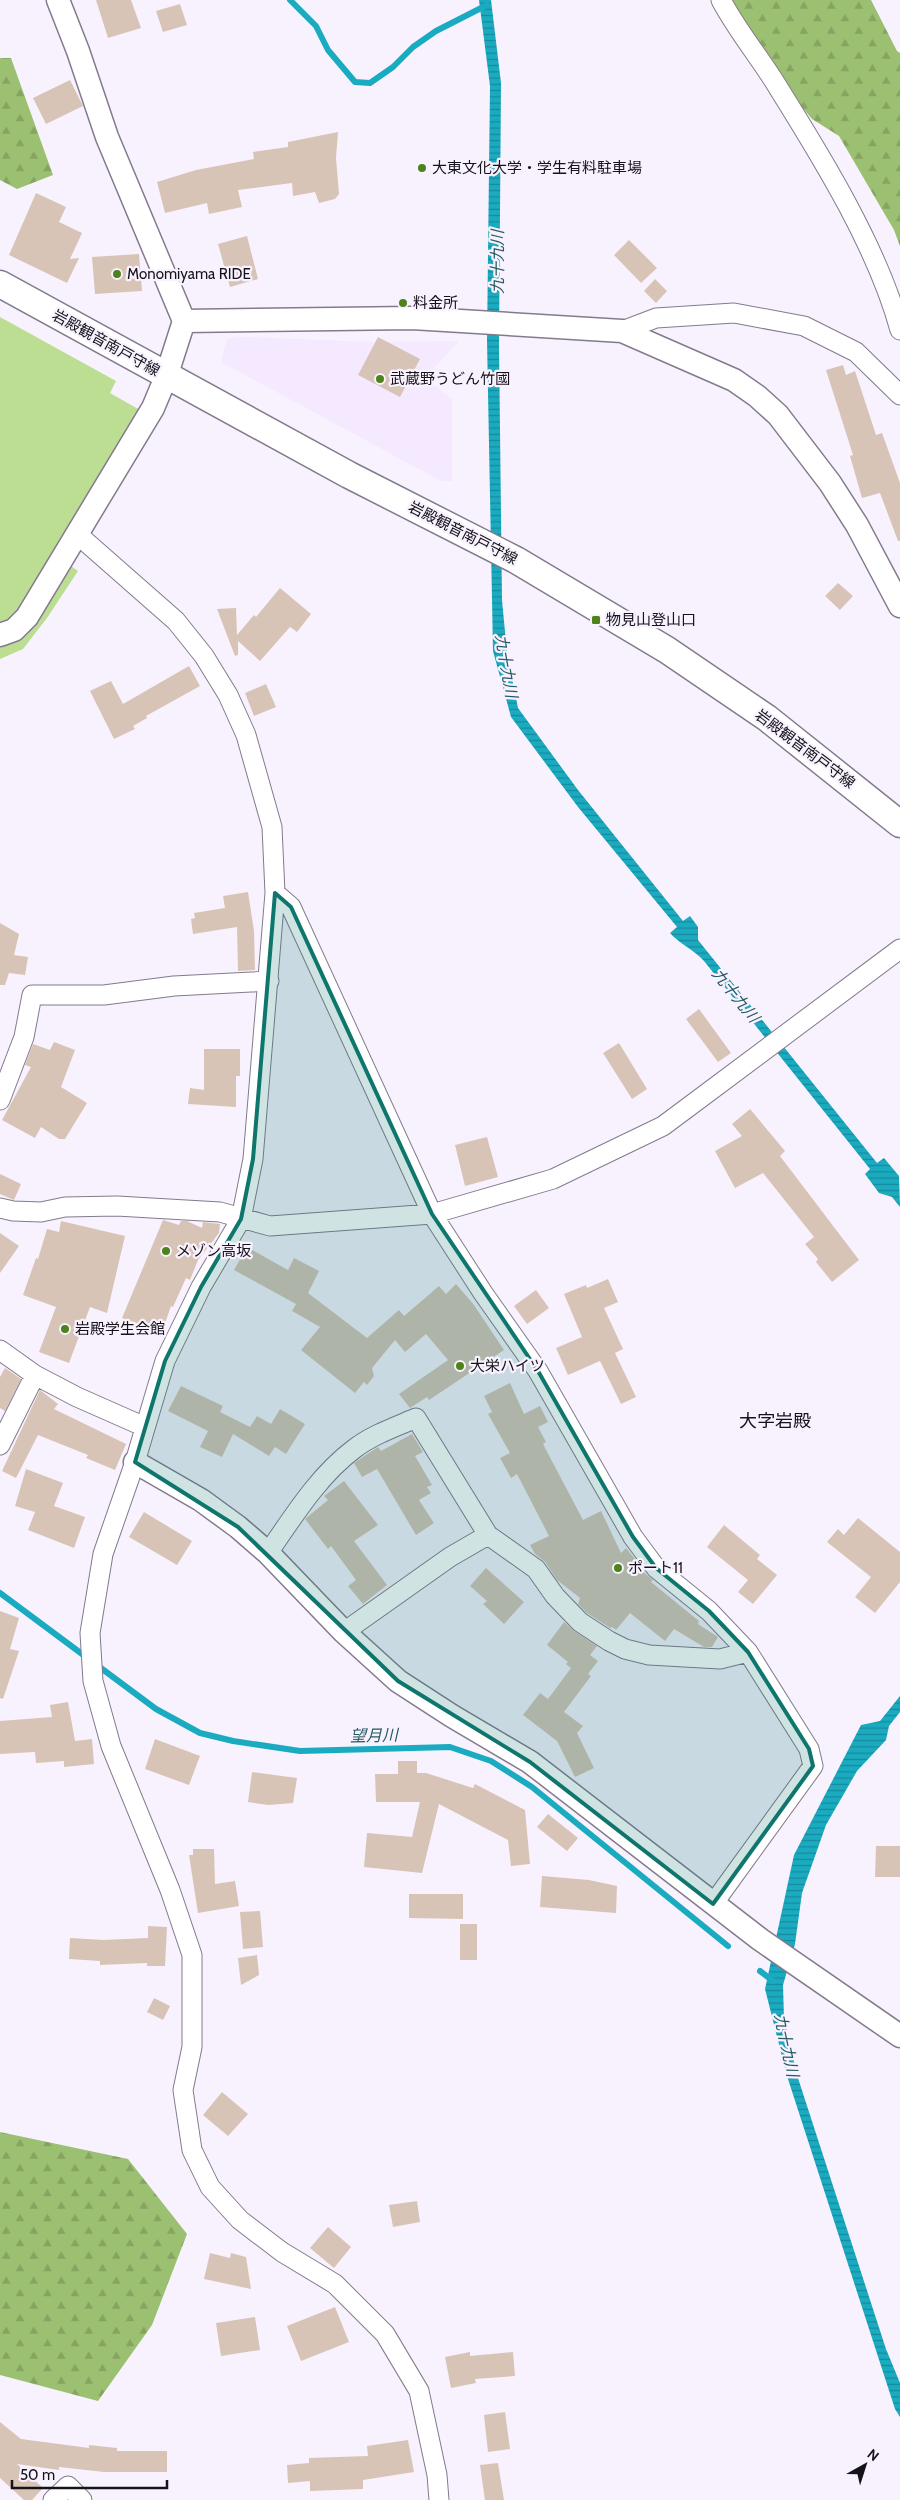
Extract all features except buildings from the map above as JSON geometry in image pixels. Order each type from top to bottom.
[{"type":"main road","name":"岩殿観音南戸守線","points":[[0,284],[166,377],[349,475],[516,560],[668,650],[768,718],[900,824]]},
{"type":"street","points":[[0,636],[14,630],[27,617],[153,408],[166,377],[184,321],[107,137],[78,51],[58,0]]},
{"type":"street","points":[[721,0],[733,23],[779,88],[852,214],[878,271],[900,330]]},
{"type":"street","points":[[622,331],[656,318],[734,313],[804,326],[856,352],[900,395]]},
{"type":"street","points":[[184,321],[412,318],[622,331],[734,380],[757,396],[778,415],[830,483],[857,525],[900,606]]},
{"type":"street","points":[[77,534],[176,621],[204,656],[228,695],[246,735],[272,827],[275,893],[253,1159],[241,1219],[201,1287],[165,1361],[135,1462],[104,1554],[90,1633],[93,1680],[111,1746],[170,1890],[192,1955],[192,2047],[182,2090],[192,2150],[210,2187],[240,2220],[282,2252],[335,2284],[385,2334],[419,2391],[437,2476],[439,2500]]},
{"type":"street","points":[[275,893],[291,907],[432,1214],[483,1293],[538,1372],[639,1545],[656,1568],[709,1611],[748,1652],[808,1749],[813,1766],[713,1904]]},
{"type":"street","points":[[0,1208],[13,1211],[41,1212],[65,1207],[117,1206],[220,1212],[270,1226],[432,1214],[553,1179],[663,1126],[794,1030],[814,1011],[900,949]]},
{"type":"street","points":[[0,1100],[24,1037],[32,995],[104,995],[174,986],[269,981]]},
{"type":"street","points":[[0,1350],[35,1375],[77,1397],[145,1427]]},
{"type":"street","points":[[0,1446],[35,1375]]},
{"type":"street","points":[[268,1554],[314,1490],[354,1449],[416,1418],[488,1535],[536,1569],[555,1596],[580,1622],[625,1649],[649,1655],[678,1658],[720,1658],[748,1652]]},
{"type":"street","points":[[135,1462],[201,1500],[238,1527],[268,1554],[344,1632],[398,1681],[452,1716],[530,1762],[761,1940],[900,2036]]},
{"type":"street","points":[[344,1632],[450,1557],[488,1535]]},
{"type":"street","points":[[53,2500],[68,2486],[82,2500]]},
{"type":"highlighted area","points":[[275,893],[291,907],[432,1214],[538,1371],[633,1537],[656,1568],[709,1611],[748,1652],[809,1749],[813,1766],[713,1904],[530,1762],[398,1681],[238,1527],[135,1462],[165,1361],[201,1287],[241,1219],[253,1159]]},
{"type":"shaded area","points":[[248,337],[370,342],[459,341],[425,378],[452,399],[452,481],[441,481],[221,362],[227,338]]},
{"type":"green space","points":[[731,0],[871,0],[897,51],[900,53],[900,246],[894,230],[839,136],[812,119],[779,80]]},
{"type":"green space","points":[[0,58],[11,58],[53,175],[17,189],[0,180]]},
{"type":"green space","points":[[0,317],[116,381],[110,393],[140,410],[57,556],[78,571],[47,618],[23,649],[0,659]]},
{"type":"green space","points":[[0,2132],[128,2159],[187,2234],[152,2325],[98,2401],[0,2375]]},
{"type":"water","name":"九十九川","points":[[479,0],[491,0],[501,83],[499,344],[502,600],[507,653],[518,708],[578,790],[683,921],[690,916],[698,927],[698,940],[877,1163],[884,1158],[899,1176],[900,1207],[892,1197],[879,1193],[865,1174],[870,1169],[704,961],[670,933],[677,927],[578,807],[511,717],[493,651],[487,340],[490,86]]},
{"type":"water","name":"九十九川","points":[[900,1696],[900,1712],[889,1726],[886,1740],[857,1771],[826,1825],[802,1893],[795,1944],[783,1985],[784,2018],[797,2075],[886,2349],[900,2383],[900,2417],[895,2409],[787,2076],[765,1989],[794,1855],[861,1725],[880,1721]]},
{"type":"waterway","points":[[290,0],[316,26],[328,50],[355,82],[370,83],[393,67],[413,47],[436,31],[487,5]]},
{"type":"waterway","name":"望月川","points":[[0,1593],[156,1709],[200,1733],[233,1741],[300,1751],[450,1747],[491,1761],[532,1787],[728,1946]]},
{"type":"waterway","name":"望月川","points":[[760,1971],[773,1981]]},
{"type":"place","name":"大東文化大学・学生有料駐車場","points":[[422,168]]},
{"type":"place","name":"Monomiyama RIDE","points":[[117,274]]},
{"type":"place","name":"料金所","points":[[403,303]]},
{"type":"place","name":"武蔵野うどん竹國","points":[[380,379]]},
{"type":"place","name":"物見山登山口","points":[[596,620]]},
{"type":"place","name":"メゾン高坂","points":[[166,1251]]},
{"type":"place","name":"岩殿学生会館","points":[[65,1329]]},
{"type":"place","name":"大栄ハイツ","points":[[460,1366]]},
{"type":"place","name":"ポート11","points":[[618,1568]]},
{"type":"district","name":"大字岩殿","points":[[775,1421]]}]
